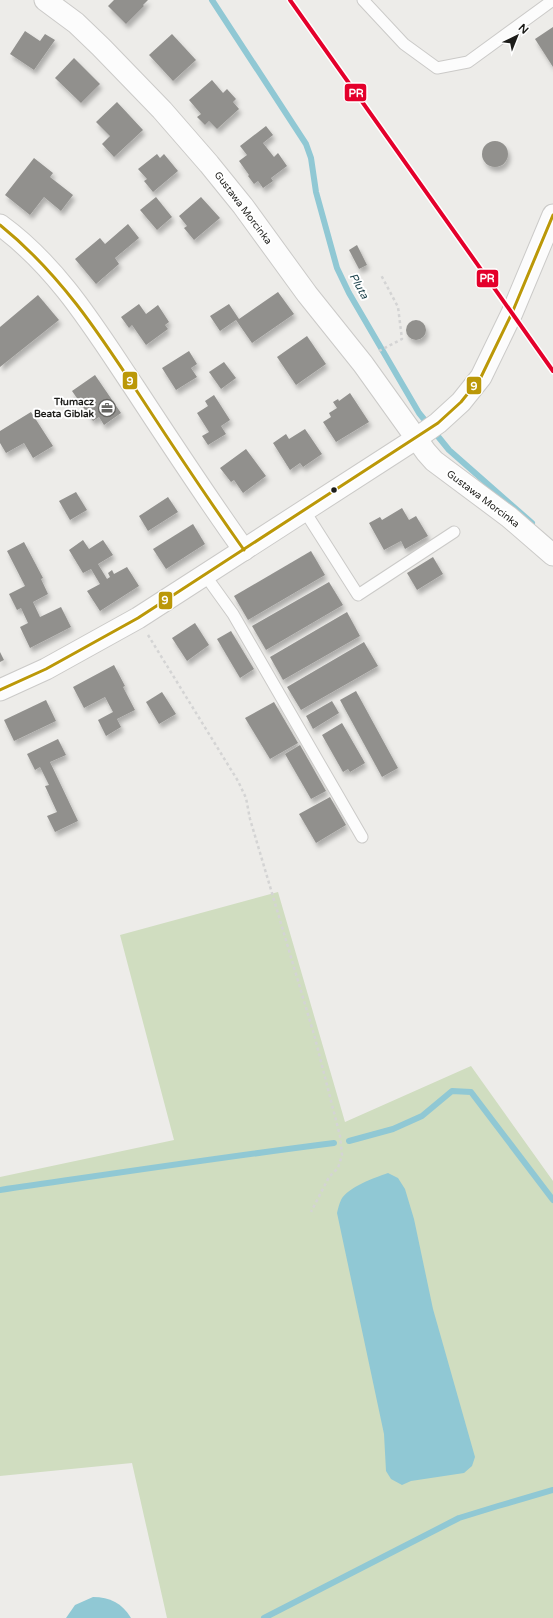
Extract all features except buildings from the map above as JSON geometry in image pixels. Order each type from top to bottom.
[{"type":"street","name":"Gustawa Morcinka","points":[[45,0],[76,23],[101,47],[162,110],[209,164],[243,206],[307,294],[363,364],[426,431],[426,452],[444,469],[504,513],[553,556]]},
{"type":"street","points":[[0,690],[46,670],[138,618],[426,431],[462,402],[481,377],[512,313],[553,215]]},
{"type":"street","points":[[0,225],[39,260],[81,307],[205,495],[244,550]]},
{"type":"lane","points":[[363,0],[404,44],[437,68],[468,62],[553,0]]},
{"type":"lane","points":[[304,510],[358,595],[454,532]]},
{"type":"lane","points":[[205,575],[233,614],[362,837]]},
{"type":"path","points":[[376,352],[402,339],[398,307],[381,275]]},
{"type":"path","points":[[138,618],[238,781],[246,798],[250,819],[315,1038],[340,1136],[342,1156],[338,1168],[329,1177],[312,1212]]},
{"type":"green space","points":[[278,892],[345,1122],[471,1066],[553,1181],[553,1618],[167,1618],[132,1463],[0,1476],[0,1177],[174,1140],[120,935]]},
{"type":"water","points":[[388,1173],[398,1178],[405,1189],[414,1219],[433,1309],[475,1457],[472,1466],[464,1473],[411,1481],[402,1485],[391,1479],[386,1471],[384,1434],[337,1213],[341,1200],[349,1191]]},
{"type":"water","points":[[93,1597],[105,1598],[115,1602],[124,1608],[131,1618],[66,1618],[75,1605]]},
{"type":"waterway","name":"Pluta","points":[[212,0],[306,144],[311,158],[316,192],[337,268],[349,293],[419,413],[449,450],[532,523]]},
{"type":"waterway","points":[[349,1141],[393,1129],[422,1116],[452,1091],[471,1092],[553,1200]]},
{"type":"waterway","points":[[0,1190],[334,1143]]},
{"type":"waterway","points":[[264,1618],[459,1518],[553,1490]]},
{"type":"transit line","name":"PR","points":[[290,0],[553,371]]},
{"type":"transit line","name":"9","points":[[0,690],[46,669],[138,618],[438,423],[461,402],[481,377],[512,313],[553,215]]},
{"type":"transit line","name":"9","points":[[0,225],[43,265],[80,309],[244,550]]},
{"type":"place","name":"Tłumacz Beata Giblak","points":[[107,408]]}]
